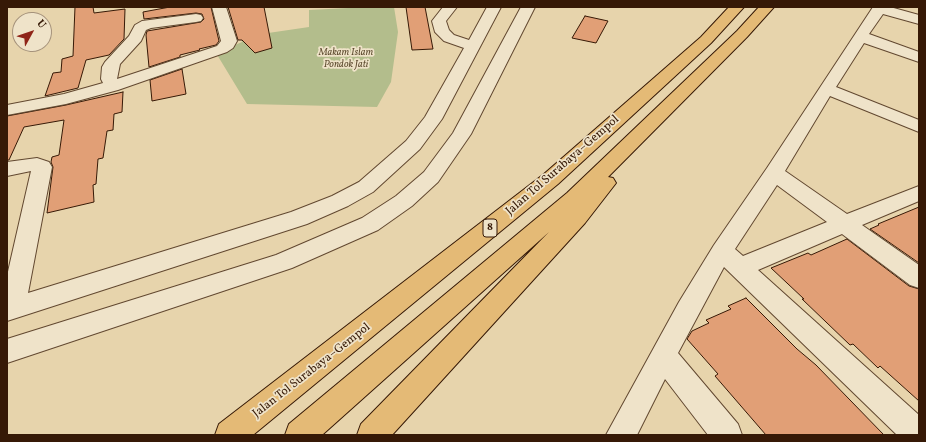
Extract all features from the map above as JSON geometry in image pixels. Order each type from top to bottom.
[{"type":"highway","name":"Jalan Tol Surabaya–Gempol","points":[[230,435],[551,179],[706,40],[737,7]]},
{"type":"highway","points":[[300,435],[574,198],[737,40],[767,7]]},
{"type":"highway","points":[[372,435],[596,197],[631,143]]},
{"type":"street","points":[[7,110],[66,99],[112,86],[212,53],[228,45],[230,41],[219,7]]},
{"type":"street","points":[[450,7],[439,21],[442,32],[449,38],[473,45]]},
{"type":"street","points":[[9,310],[299,218],[340,202],[366,187],[413,145],[433,119],[494,7]]},
{"type":"street","points":[[7,351],[284,262],[370,224],[404,201],[431,177],[462,134],[528,7]]},
{"type":"street","points":[[621,435],[688,309],[731,259],[774,173],[879,7],[919,20]]},
{"type":"street","points":[[112,86],[109,79],[112,62],[136,38],[140,28],[147,24],[196,18]]},
{"type":"street","points":[[860,36],[919,57]]},
{"type":"street","points":[[830,84],[919,110]]},
{"type":"street","points":[[830,84],[919,126]]},
{"type":"street","points":[[7,168],[37,164],[42,168],[9,310]]},
{"type":"street","points":[[774,173],[919,278]]},
{"type":"street","points":[[366,187],[404,201]]},
{"type":"street","points":[[731,259],[845,223],[919,194]]},
{"type":"street","points":[[299,218],[322,246]]},
{"type":"street","points":[[731,259],[919,435]]},
{"type":"street","points":[[664,356],[727,435]]},
{"type":"green space","name":"Makam Islam Pondok Jati","points":[[394,7],[398,32],[391,82],[377,107],[247,104],[216,53],[242,42],[241,37],[309,27],[309,10]]},
{"type":"building","points":[[75,7],[93,7],[94,13],[125,9],[124,39],[109,55],[86,60],[78,88],[45,96],[53,73],[61,72],[62,59],[73,56]]},
{"type":"building","points":[[170,7],[211,7],[219,41],[216,45],[180,55],[180,57],[149,67],[146,35],[147,31],[201,22],[204,19],[202,14],[196,13],[144,19],[143,12]]},
{"type":"building","points":[[228,7],[264,7],[272,48],[255,53],[242,40],[238,40]]},
{"type":"building","points":[[406,7],[425,7],[433,49],[412,50]]},
{"type":"building","points":[[585,16],[608,21],[596,43],[572,38]]},
{"type":"building","points":[[182,69],[186,94],[152,101],[150,80]]},
{"type":"building","points":[[123,92],[122,112],[114,114],[113,130],[107,131],[103,158],[98,159],[96,184],[93,185],[94,202],[47,213],[53,167],[51,162],[52,157],[59,155],[64,120],[24,127],[9,160],[7,160],[7,116]]},
{"type":"building","points":[[919,207],[919,263],[870,229],[879,225],[878,224]]},
{"type":"building","points":[[847,239],[909,286],[919,289],[919,401],[880,366],[878,368],[853,344],[850,345],[771,268],[808,253],[811,255]]},
{"type":"building","points":[[746,298],[797,349],[816,365],[884,435],[766,435],[715,376],[718,374],[687,339],[692,331],[709,323],[706,320],[731,309],[728,306]]}]
